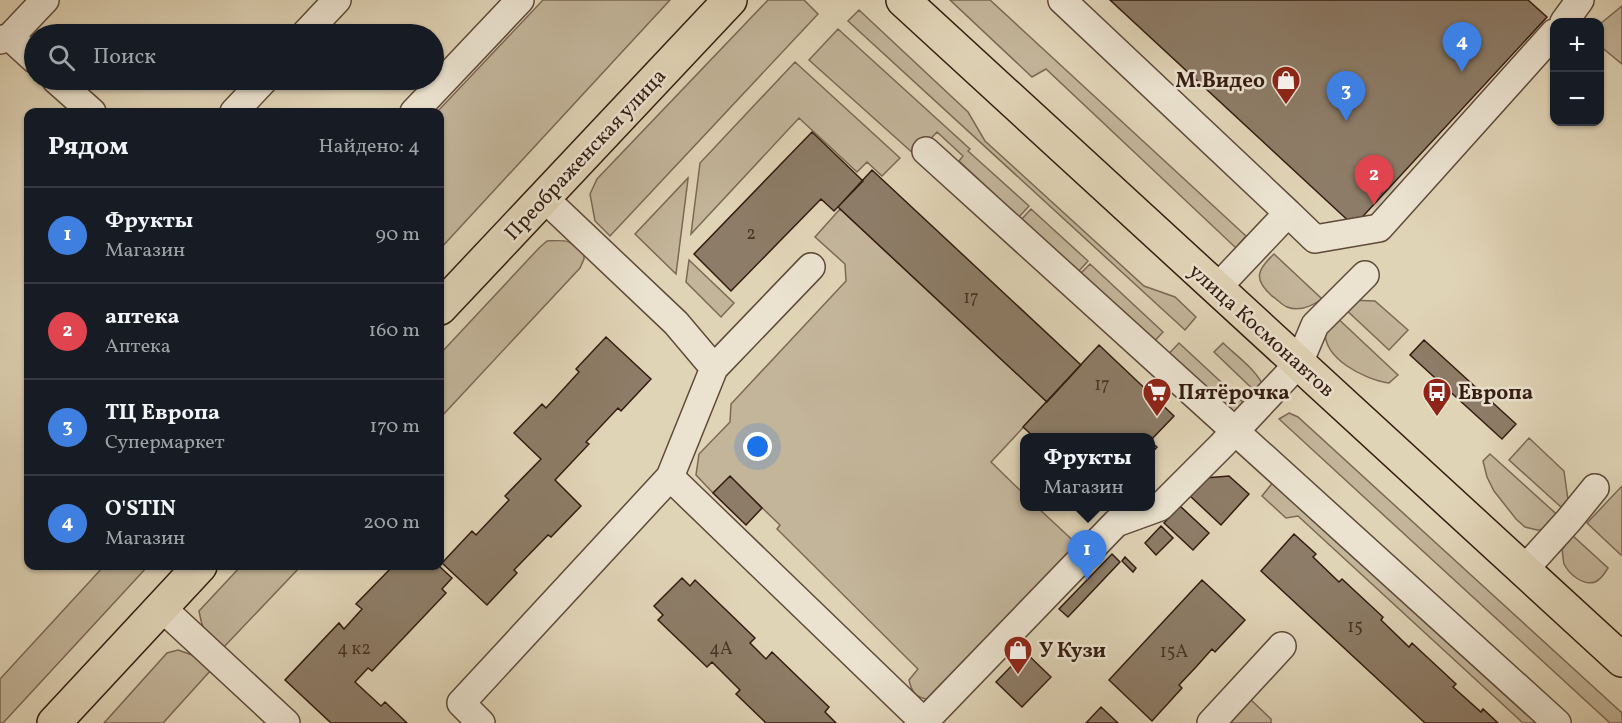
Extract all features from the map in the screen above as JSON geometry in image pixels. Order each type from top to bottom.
[{"type":"main road","name":"Преображенская улица","points":[[444,304],[730,0]]},
{"type":"main road","name":"улица Космонавтов","points":[[903,0],[1622,660]]},
{"type":"main road","points":[[54,723],[196,570]]},
{"type":"lane","points":[[24,52],[5,38],[45,0]]},
{"type":"lane","points":[[314,24],[337,0]]},
{"type":"lane","points":[[444,80],[520,0]]},
{"type":"lane","points":[[1062,0],[1315,239],[1379,228],[1550,37]]},
{"type":"lane","points":[[1567,18],[1580,0]]},
{"type":"lane","points":[[67,90],[88,108]]},
{"type":"lane","points":[[238,108],[255,90]]},
{"type":"lane","points":[[418,108],[435,90]]},
{"type":"lane","points":[[926,152],[1557,723]]},
{"type":"lane","points":[[543,197],[676,323],[714,368]]},
{"type":"lane","points":[[1217,288],[1288,213]]},
{"type":"lane","points":[[481,723],[461,704],[670,477],[714,368],[811,267]]},
{"type":"lane","points":[[1155,509],[1160,507],[1235,432],[1299,363],[1315,325],[1365,275]]},
{"type":"lane","points":[[670,477],[924,722],[1116,524],[1150,511]]},
{"type":"lane","points":[[1524,570],[1595,488]]},
{"type":"lane","points":[[161,607],[286,723]]},
{"type":"lane","points":[[1211,723],[1282,646]]},
{"type":"shaded area","points":[[543,0],[670,0],[444,245],[444,108],[441,108]]},
{"type":"shaded area","points":[[768,0],[804,0],[818,14],[610,236],[595,221],[590,194],[597,179]]},
{"type":"shaded area","points":[[950,0],[990,0],[1246,236],[1236,248],[1046,69],[1032,77]]},
{"type":"shaded area","points":[[1622,6],[1622,64],[1604,49],[1604,21]]},
{"type":"shaded area","points":[[859,10],[968,112],[985,141],[1144,286],[1175,297],[1196,317],[1185,330],[848,21]]},
{"type":"shaded area","points":[[838,29],[1029,206],[1019,217],[959,161],[963,156],[937,132],[915,155],[809,60]]},
{"type":"shaded area","points":[[795,62],[900,158],[882,176],[867,162],[857,172],[799,118],[691,234],[700,163]]},
{"type":"shaded area","points":[[688,179],[676,274],[635,234]]},
{"type":"shaded area","points":[[840,209],[1047,402],[991,462],[1020,490],[1020,511],[1041,511],[1081,548],[930,700],[913,692],[909,680],[918,669],[777,529],[780,525],[730,477],[713,493],[696,475],[699,454],[730,422],[731,404],[846,281],[845,264],[815,237]]},
{"type":"shaded area","points":[[1031,209],[1088,261],[1078,272],[1021,220]]},
{"type":"shaded area","points":[[547,241],[564,241],[571,243],[584,254],[584,259],[580,268],[444,414],[444,350]]},
{"type":"shaded area","points":[[1274,254],[1322,299],[1310,306],[1296,309],[1285,306],[1272,296],[1262,285],[1260,275],[1264,265]]},
{"type":"shaded area","points":[[689,260],[734,303],[721,317],[686,282]]},
{"type":"shaded area","points":[[1090,264],[1163,332],[1149,347],[1080,274]]},
{"type":"shaded area","points":[[1348,300],[1375,301],[1408,330],[1389,350],[1342,306]]},
{"type":"shaded area","points":[[1332,313],[1398,375],[1389,383],[1379,381],[1346,366],[1337,358],[1326,338],[1326,327]]},
{"type":"shaded area","points":[[1179,343],[1248,407],[1234,418],[1163,360]]},
{"type":"shaded area","points":[[1223,343],[1247,364],[1262,382],[1265,389],[1261,397],[1214,352]]},
{"type":"shaded area","points":[[1289,413],[1298,417],[1622,713],[1622,723],[1610,723],[1279,419]]},
{"type":"shaded area","points":[[1529,438],[1564,471],[1568,500],[1561,507],[1509,460]]},
{"type":"shaded area","points":[[1490,454],[1563,520],[1548,530],[1537,530],[1525,527],[1516,519],[1494,491],[1487,477],[1483,461]]},
{"type":"shaded area","points":[[1274,481],[1539,723],[1523,723],[1298,516],[1286,518],[1262,496]]},
{"type":"shaded area","points":[[1622,486],[1622,555],[1621,555],[1587,523]]},
{"type":"shaded area","points":[[1572,535],[1608,568],[1595,582],[1590,583],[1577,578],[1564,564],[1562,550]]},
{"type":"shaded area","points":[[100,570],[144,570],[3,723],[0,723],[0,679]]},
{"type":"shaded area","points":[[237,570],[297,570],[222,649],[206,633],[199,611]]},
{"type":"shaded area","points":[[178,650],[195,656],[211,670],[163,723],[104,723],[167,653]]},
{"type":"shaded area","points":[[1249,698],[1271,719],[1271,723],[1225,723]]},
{"type":"building","points":[[1110,0],[1528,0],[1547,17],[1354,226]]},
{"type":"building","points":[[812,132],[863,181],[834,211],[821,199],[731,291],[694,254]]},
{"type":"building","points":[[872,170],[1081,365],[1047,402],[838,207]]},
{"type":"building","points":[[606,337],[651,379],[621,411],[618,408],[586,442],[589,444],[555,480],[581,506],[551,537],[548,535],[514,570],[517,573],[487,605],[444,565],[444,561],[472,531],[476,535],[509,500],[505,496],[541,459],[514,433],[542,404],[546,408],[579,372],[576,369]]},
{"type":"building","points":[[1424,340],[1516,424],[1502,439],[1410,355]]},
{"type":"building","points":[[1099,345],[1174,416],[1155,436],[1155,433],[1030,433],[1023,427]]},
{"type":"building","points":[[730,476],[762,508],[746,525],[713,493]]},
{"type":"building","points":[[1229,476],[1249,494],[1221,525],[1189,495],[1205,478]]},
{"type":"building","points":[[1180,506],[1209,533],[1193,550],[1164,523]]},
{"type":"building","points":[[1161,526],[1173,538],[1156,555],[1145,543]]},
{"type":"building","points":[[1294,534],[1316,554],[1313,557],[1339,582],[1342,579],[1383,617],[1381,620],[1409,647],[1412,643],[1456,684],[1453,687],[1481,712],[1483,709],[1498,723],[1425,723],[1261,571]]},
{"type":"building","points":[[1112,554],[1120,562],[1068,617],[1059,609]]},
{"type":"building","points":[[1125,557],[1136,568],[1133,572],[1122,561]]},
{"type":"building","points":[[389,570],[443,570],[452,578],[442,589],[446,593],[372,671],[368,668],[355,682],[381,706],[385,702],[407,723],[331,723],[285,680],[339,623],[344,629],[362,609],[356,604]]},
{"type":"building","points":[[682,578],[690,586],[695,580],[755,638],[750,643],[766,659],[772,652],[829,707],[825,712],[836,723],[766,723],[736,694],[740,690],[712,662],[707,667],[658,620],[663,615],[654,606]]},
{"type":"building","points":[[1202,580],[1245,620],[1215,652],[1212,649],[1179,685],[1182,688],[1152,721],[1109,680]]},
{"type":"building","points":[[1025,652],[1051,677],[1022,707],[996,682]]},
{"type":"building","points":[[1101,707],[1118,723],[1086,723]]},
{"type":"place","name":"O'STIN","points":[[1462,72]]},
{"type":"place","name":"М.Видео","points":[[1286,106]]},
{"type":"place","name":"ТЦ Европа","points":[[1346,121]]},
{"type":"place","name":"аптека","points":[[1374,205]]},
{"type":"place","name":"Пятёрочка","points":[[1157,418]]},
{"type":"place","name":"Европа","points":[[1437,418]]},
{"type":"place","name":"Фрукты","points":[[1087,580]]},
{"type":"place","name":"У Кузи","points":[[1018,676]]}]
